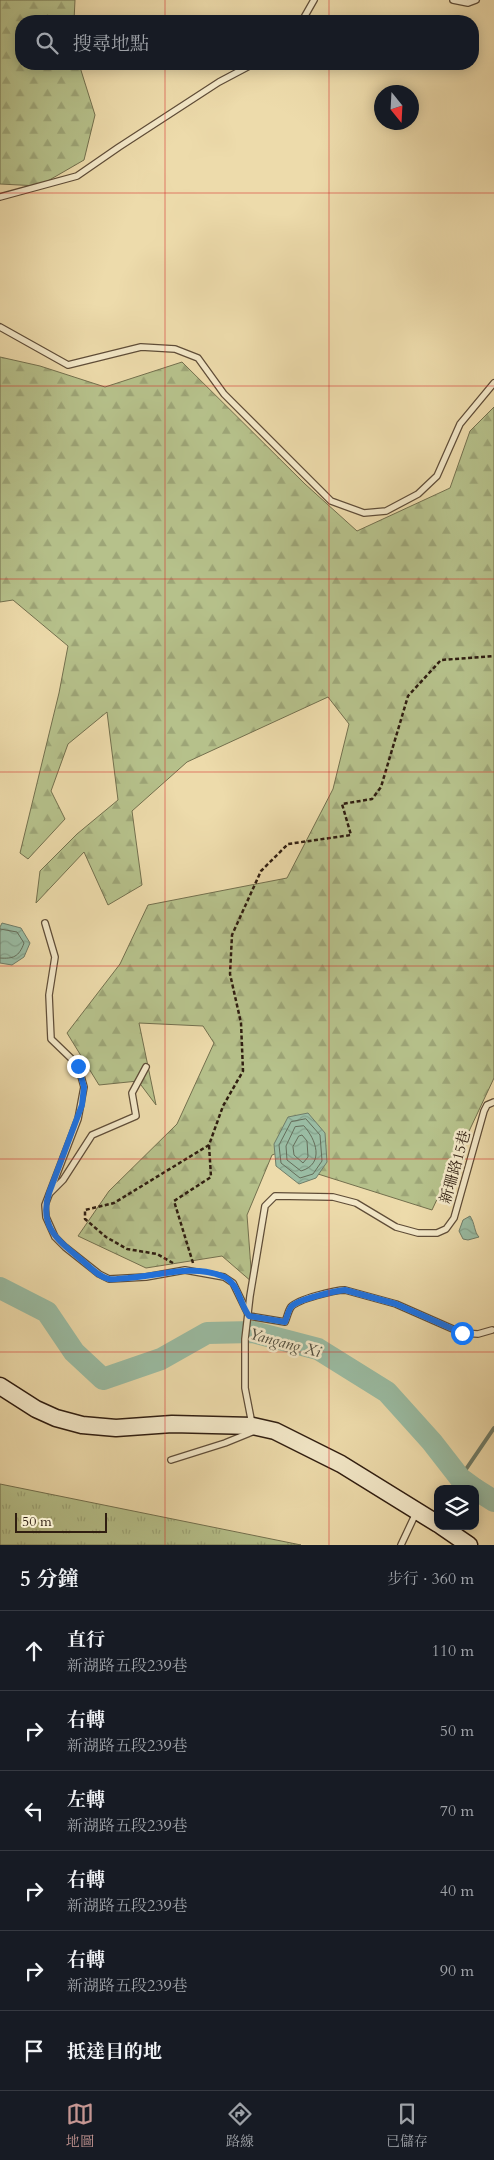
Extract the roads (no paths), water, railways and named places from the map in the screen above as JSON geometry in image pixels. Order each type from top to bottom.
[{"type":"street","points":[[0,1386],[36,1409],[56,1418],[82,1425],[116,1428],[172,1424],[257,1427],[275,1431],[341,1464],[434,1522]]},
{"type":"street","points":[[447,1530],[469,1545]]},
{"type":"lane","points":[[305,15],[314,0]]},
{"type":"lane","points":[[453,0],[468,4],[476,0]]},
{"type":"lane","points":[[0,197],[77,176],[219,82],[241,70]]},
{"type":"lane","points":[[0,327],[68,365],[141,347],[174,349],[198,358],[224,394],[331,501],[364,514],[386,511],[418,494],[437,476],[460,424],[494,383]]},
{"type":"lane","points":[[45,923],[55,958],[49,995],[51,1040],[78,1066],[84,1087],[78,1119],[45,1205],[46,1217],[55,1237],[64,1247],[98,1274],[109,1279],[146,1277],[185,1270],[224,1277],[233,1283],[249,1316],[285,1322],[291,1307],[297,1303],[337,1290],[345,1290],[396,1304],[462,1333],[478,1334],[492,1330]]},
{"type":"lane","points":[[49,1193],[63,1180],[92,1135],[136,1116],[132,1093],[146,1067]]},
{"type":"lane","name":"新珊路15巷","points":[[257,1427],[245,1388],[245,1339],[265,1206],[275,1196],[333,1197],[356,1203],[396,1227],[418,1233],[437,1232],[446,1229],[454,1218],[484,1111],[487,1105],[494,1102]]},
{"type":"lane","points":[[171,1460],[225,1444],[257,1427]]},
{"type":"lane","points":[[401,1545],[417,1511]]},
{"type":"water","points":[[2,923],[21,928],[30,943],[24,957],[12,965],[0,963],[0,927]]},
{"type":"water","points":[[308,1113],[325,1133],[327,1162],[316,1178],[299,1184],[276,1166],[274,1144],[288,1117]]},
{"type":"water","points":[[470,1216],[479,1237],[468,1240],[463,1239],[459,1231],[463,1220]]},
{"type":"waterway","name":"Yangang Xi","points":[[0,1288],[47,1312],[74,1352],[103,1379],[161,1359],[207,1333],[253,1332],[318,1349],[387,1392],[432,1442],[460,1478],[470,1485]]},
{"type":"waterway","points":[[460,1478],[494,1428]]},
{"type":"waterway","name":"Yangang Xi","points":[[479,1492],[494,1501]]}]
